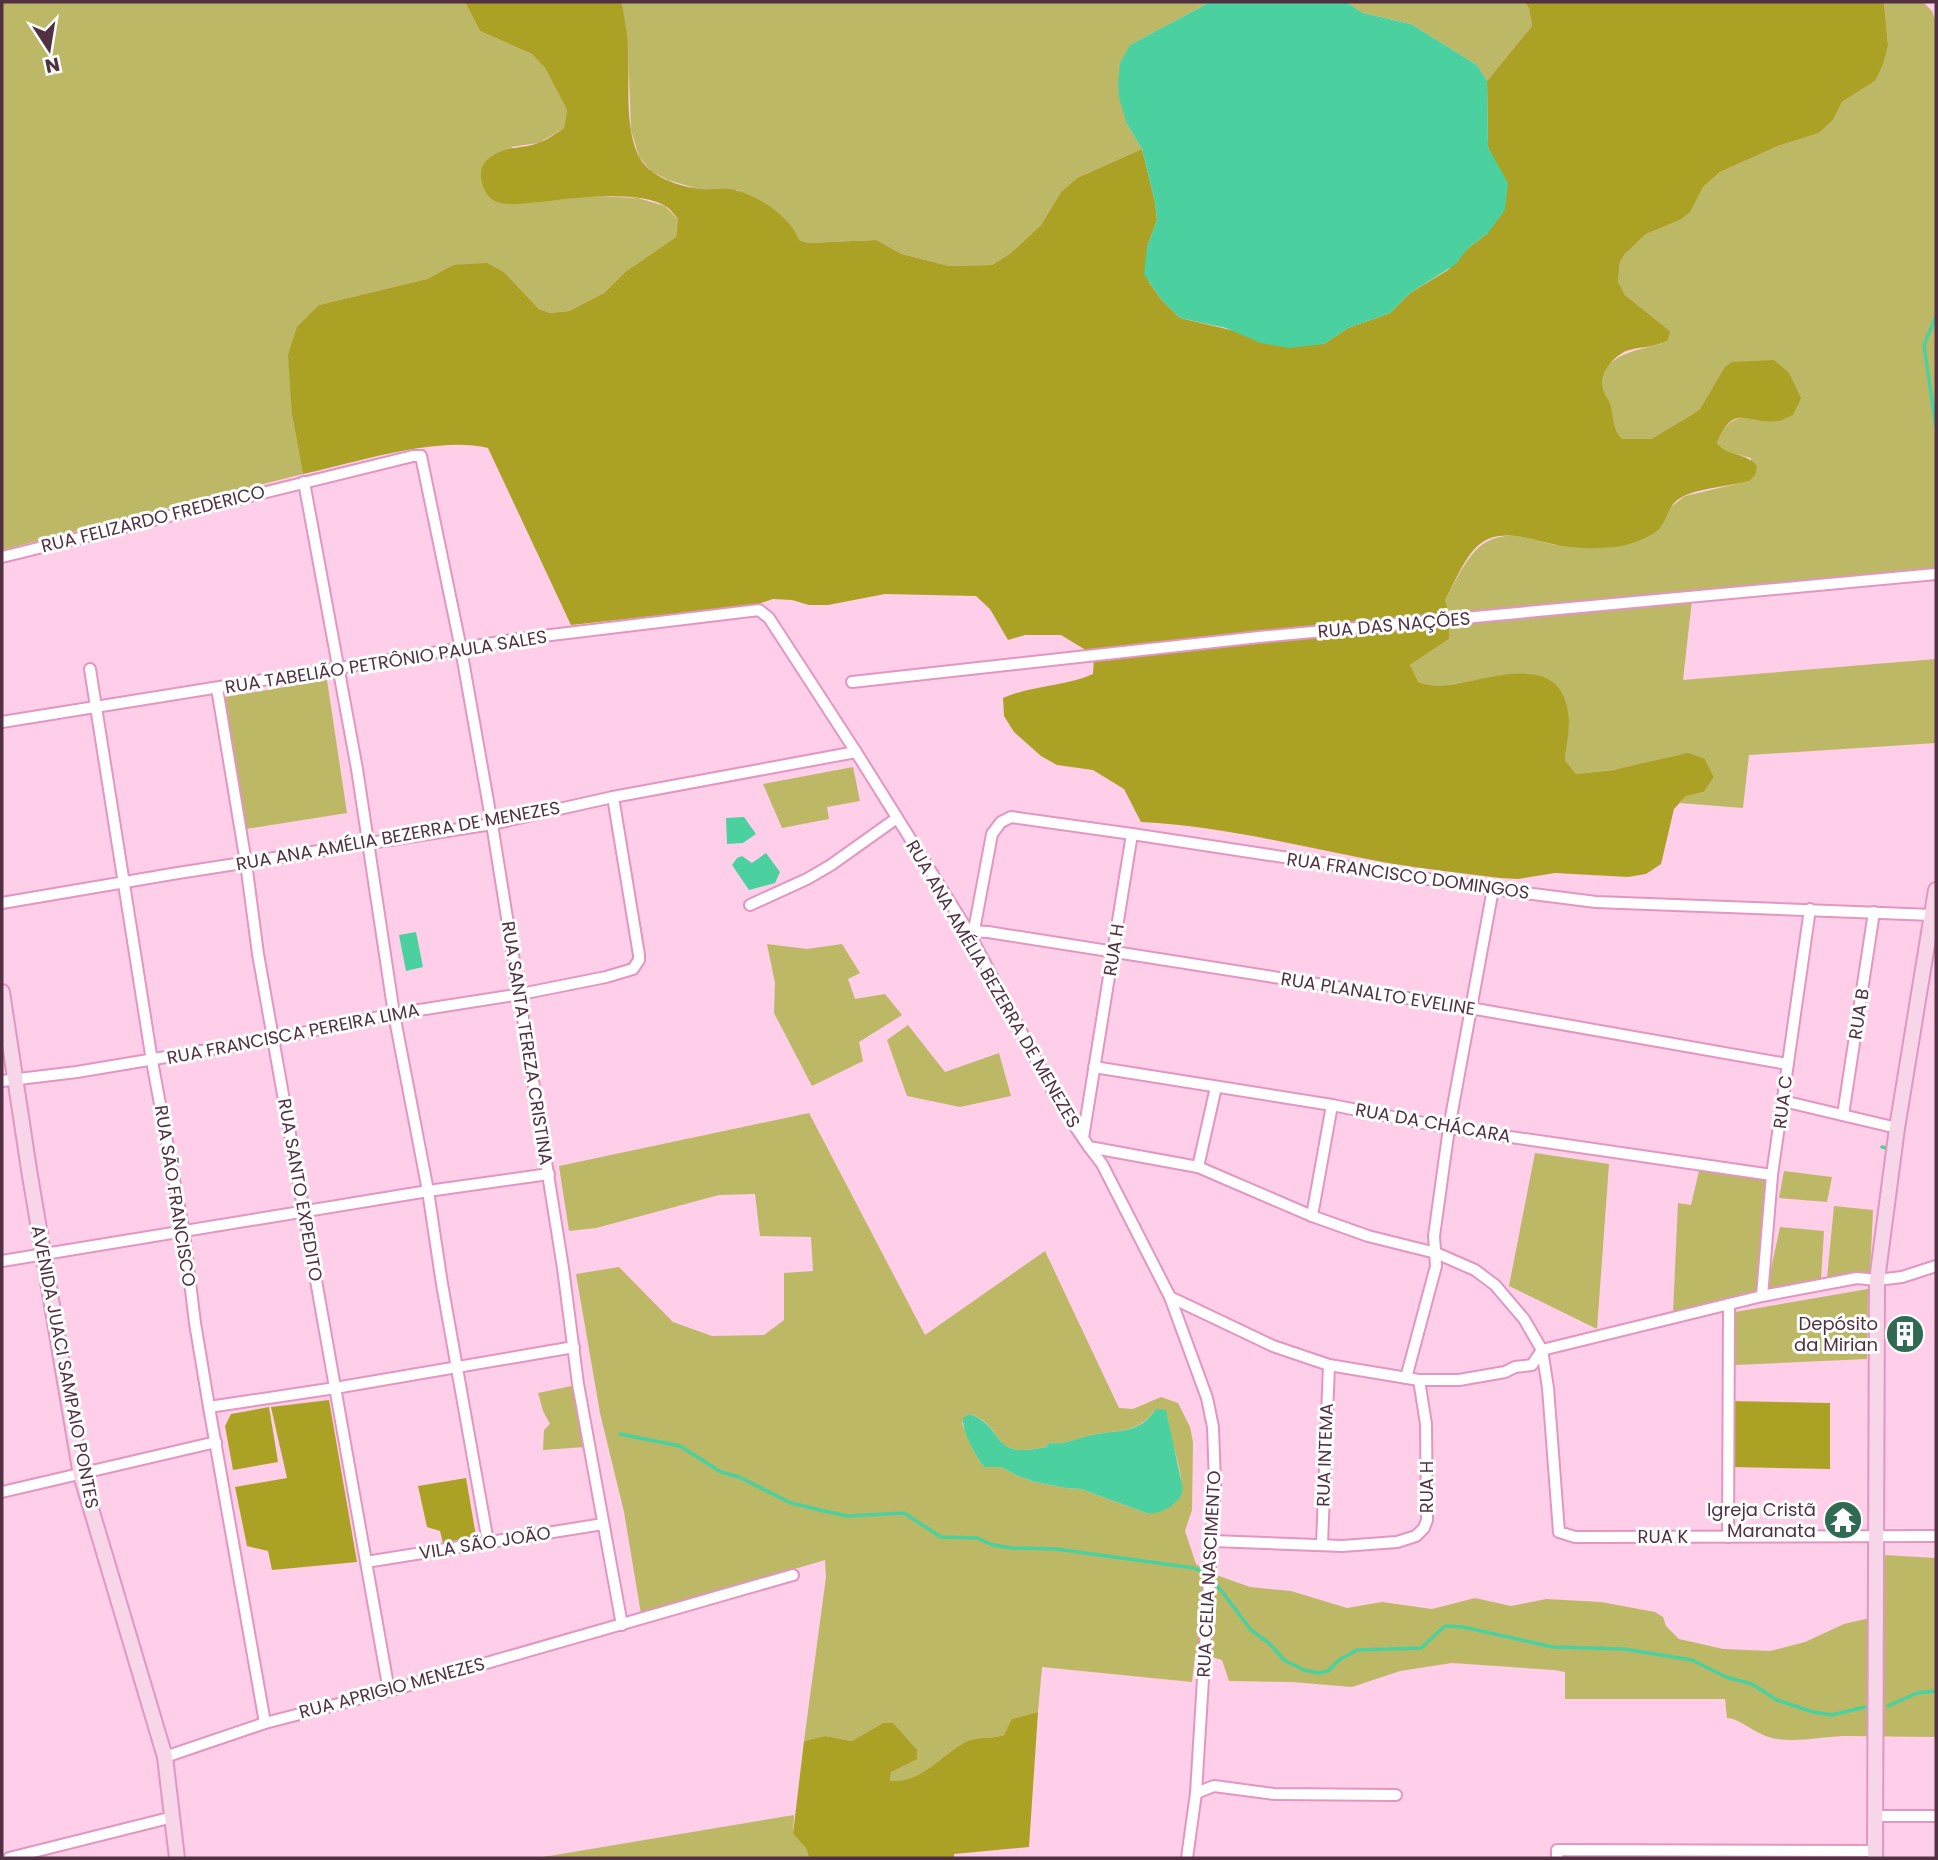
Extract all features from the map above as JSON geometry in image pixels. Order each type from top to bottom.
[{"type":"street","name":"RUA FELIZARDO FREDERICO","points":[[2,557],[413,456],[421,456],[424,462]]},
{"type":"street","name":"RUA SANTA TEREZA CRISTINA","points":[[424,462],[461,649],[521,994],[578,1384],[622,1625]]},
{"type":"street","points":[[304,482],[369,843],[394,1014],[428,1191],[488,1542]]},
{"type":"street","name":"RUA DAS NAÇÕES","points":[[852,682],[1259,637],[1936,574]]},
{"type":"street","name":"RUA TABELIÃO PETRÔNIO PAULA SALES","points":[[2,722],[518,639],[759,610],[769,618],[856,752]]},
{"type":"street","name":"RUA SÃO FRANCISCO","points":[[90,669],[152,1060],[184,1233],[195,1323],[265,1723]]},
{"type":"street","name":"RUA SANTO EXPEDITO","points":[[217,688],[273,1039],[389,1690]]},
{"type":"street","name":"RUA ANA AMÉLIA BEZERRA DE MENEZES","points":[[2,904],[492,824],[613,797],[856,752],[971,931],[1059,1103],[1086,1143],[1198,1167],[1312,1216],[1368,1236],[1436,1253],[1475,1270],[1495,1285],[1524,1319],[1542,1350],[1548,1388],[1559,1532]]},
{"type":"street","name":"RUA FRANCISCA PEREIRA LIMA","points":[[9,1080],[152,1060],[273,1039],[394,1014],[521,994],[628,972],[639,960],[613,797]]},
{"type":"street","name":"RUA FRANCISCO DOMINGOS","points":[[971,931],[992,834],[996,827],[1011,817],[1493,890],[1596,902],[1932,915]]},
{"type":"street","points":[[750,905],[807,878],[897,818]]},
{"type":"street","name":"RUA H","points":[[1086,1143],[1094,1067],[1132,834]]},
{"type":"street","points":[[1406,1378],[1436,1266],[1434,1236],[1449,1128],[1493,890]]},
{"type":"street","points":[[1557,1858],[1557,1850],[1730,1855],[1875,1855],[1877,1280],[1896,1128],[1936,893]]},
{"type":"street","name":"RUA C","points":[[1762,1296],[1772,1175],[1810,909]]},
{"type":"street","name":"RUA B","points":[[1843,1115],[1874,912]]},
{"type":"street","name":"RUA PLANALTO EVELINE","points":[[971,931],[1470,1008],[1787,1064]]},
{"type":"street","name":"AVENIDA JUACI SAMPAIO PONTES","points":[[2,992],[9,1080],[81,1475],[165,1757],[177,1858]]},
{"type":"street","name":"RUA DA CHÁCARA","points":[[1094,1067],[1332,1105],[1449,1128],[1772,1175]]},
{"type":"street","points":[[1198,1167],[1216,1087]]},
{"type":"street","points":[[1783,1101],[1896,1128]]},
{"type":"street","points":[[1312,1216],[1332,1105]]},
{"type":"street","name":"RUA CELIA NASCIMENTO","points":[[1086,1143],[1102,1164],[1170,1297],[1207,1398],[1213,1427],[1213,1541],[1196,1793],[1187,1858]]},
{"type":"street","points":[[2,1261],[548,1174]]},
{"type":"street","points":[[1170,1297],[1273,1346],[1329,1365],[1419,1380],[1459,1380],[1532,1365],[1542,1350],[1762,1296],[1857,1278],[1877,1280],[1902,1277],[1936,1266]]},
{"type":"street","points":[[1728,1537],[1729,1304]]},
{"type":"street","points":[[209,1407],[574,1348]]},
{"type":"street","name":"RUA INTEMA","points":[[1322,1544],[1329,1365]]},
{"type":"street","name":"RUA H","points":[[1322,1544],[1342,1546],[1397,1542],[1416,1536],[1424,1528],[1427,1520],[1426,1424],[1419,1380]]},
{"type":"street","points":[[2,1492],[216,1442]]},
{"type":"street","name":"VILA SÃO JOÃO","points":[[366,1562],[603,1524]]},
{"type":"street","name":"RUA K","points":[[1559,1532],[1575,1537],[1936,1536]]},
{"type":"street","points":[[1213,1541],[1322,1544]]},
{"type":"street","name":"RUA APRIGIO MENEZES","points":[[165,1757],[265,1723],[793,1575]]},
{"type":"street","points":[[1196,1793],[1214,1786],[1274,1794],[1396,1795]]},
{"type":"street","points":[[1875,1816],[1936,1816]]},
{"type":"street","points":[[9,1858],[173,1817]]},
{"type":"shaded area","points":[[2,2],[465,2],[480,31],[532,54],[545,68],[567,110],[564,128],[539,143],[511,147],[590,196],[638,198],[665,206],[678,219],[676,237],[625,272],[604,293],[569,311],[550,313],[539,309],[505,273],[453,265],[427,279],[319,305],[292,415],[303,474],[2,550]]},
{"type":"shaded area","points":[[465,2],[622,2],[628,43],[631,130],[638,155],[643,162],[657,174],[683,186],[734,190],[756,198],[782,216],[799,240],[808,243],[876,240],[902,254],[949,266],[992,265],[1011,253],[1041,225],[1061,192],[1077,178],[1142,149],[1157,220],[1147,247],[1149,282],[1160,298],[1180,318],[1235,331],[1324,344],[1348,328],[1390,313],[1410,293],[1448,270],[1467,249],[1488,233],[1492,157],[1488,147],[1487,81],[1532,26],[1529,8],[1524,2],[1884,2],[1888,45],[1875,81],[1842,102],[1833,120],[1819,133],[1778,146],[1720,172],[1703,187],[1690,212],[1680,220],[1646,234],[1620,262],[1618,281],[1625,295],[1670,331],[1668,340],[1663,343],[1631,349],[1621,354],[1605,372],[1603,389],[1619,435],[1622,439],[1651,439],[1700,409],[1724,368],[1732,362],[1774,360],[1789,373],[1801,398],[1793,415],[1777,421],[1736,419],[1729,422],[1717,443],[1726,451],[1753,462],[1757,466],[1755,475],[1749,481],[1680,498],[1657,531],[1626,545],[1581,548],[1514,536],[1488,539],[1468,557],[1445,600],[1450,617],[1449,639],[1410,665],[1418,682],[1434,686],[1520,674],[1539,676],[1554,683],[1564,698],[1569,722],[1565,760],[1576,774],[1613,770],[1688,753],[1705,759],[1714,777],[1704,792],[1686,796],[1674,809],[1661,864],[1646,874],[1628,877],[1555,873],[1518,879],[1500,878],[1388,863],[1204,828],[1141,822],[1124,789],[1093,770],[1057,765],[1041,756],[1014,732],[1004,716],[1003,698],[1093,674],[1094,655],[1061,635],[1025,635],[1008,640],[990,609],[976,596],[885,594],[828,605],[773,599],[755,605],[571,625],[488,448],[445,445],[421,448],[303,474],[292,415],[288,355],[297,327],[319,305],[427,279],[453,265],[487,263],[505,273],[539,309],[550,313],[569,311],[604,293],[625,272],[676,237],[678,219],[667,207],[656,201],[624,196],[513,204],[497,202],[488,195],[481,177],[486,161],[500,152],[550,138],[564,128],[567,110],[545,68],[532,54],[480,31]]},
{"type":"shaded area","points":[[622,2],[1210,2],[1130,45],[1127,124],[1142,149],[1077,178],[1061,192],[1041,225],[1011,253],[992,265],[949,266],[902,254],[876,240],[808,243],[799,240],[737,190],[698,189],[668,180],[651,171],[639,157],[631,130],[628,46]]},
{"type":"shaded area","points":[[1210,2],[1346,2],[1363,13],[1411,24],[1477,65],[1487,81],[1488,147],[1508,183],[1505,210],[1488,233],[1467,249],[1456,264],[1410,293],[1390,313],[1348,328],[1324,344],[1289,348],[1261,343],[1226,328],[1180,318],[1160,298],[1144,274],[1147,247],[1157,220],[1155,202],[1142,149],[1127,124],[1119,98],[1118,82],[1120,63],[1130,45]]},
{"type":"shaded area","points":[[1346,2],[1524,2],[1529,8],[1532,26],[1487,81],[1477,65],[1411,24],[1363,13]]},
{"type":"shaded area","points":[[1884,2],[1923,2],[1932,11],[1936,22],[1936,569],[1693,591],[1683,680],[1936,659],[1936,743],[1749,755],[1743,808],[1680,803],[1686,796],[1704,792],[1714,777],[1705,759],[1576,774],[1565,760],[1569,723],[1504,675],[1436,687],[1417,682],[1410,665],[1449,639],[1450,617],[1445,600],[1466,562],[1483,544],[1508,536],[1561,545],[1662,526],[1668,509],[1685,496],[1749,481],[1751,458],[1723,451],[1717,443],[1722,432],[1734,420],[1748,418],[1776,421],[1724,368],[1700,409],[1693,414],[1651,439],[1621,439],[1618,435],[1602,389],[1601,378],[1605,369],[1621,356],[1661,344],[1670,331],[1625,295],[1618,281],[1620,262],[1646,234],[1680,220],[1689,212],[1703,187],[1720,172],[1778,146],[1819,133],[1833,120],[1842,102],[1875,81],[1888,45]]},
{"type":"shaded area","points":[[327,680],[347,813],[246,829],[225,697]]},
{"type":"shaded area","points":[[853,767],[860,801],[827,807],[829,819],[782,828],[763,784]]},
{"type":"shaded area","points":[[744,817],[756,834],[743,843],[727,844],[726,818]]},
{"type":"shaded area","points":[[766,853],[780,872],[775,883],[749,890],[732,865],[742,856],[752,863]]},
{"type":"shaded area","points":[[416,932],[423,967],[406,971],[399,935]]},
{"type":"shaded area","points":[[767,944],[807,949],[842,944],[860,973],[848,979],[855,999],[885,994],[902,1015],[859,1042],[863,1061],[812,1086],[774,1013],[775,983]]},
{"type":"shaded area","points":[[908,1025],[945,1072],[999,1053],[1011,1096],[960,1107],[907,1096],[887,1040]]},
{"type":"shaded area","points":[[809,1113],[925,1335],[1045,1251],[1119,1408],[1133,1409],[1161,1397],[1178,1403],[1190,1427],[1193,1442],[1192,1510],[1185,1531],[1196,1564],[1208,1572],[1250,1587],[1291,1591],[1347,1608],[1382,1602],[1432,1609],[1475,1598],[1511,1606],[1546,1599],[1601,1602],[1655,1612],[1663,1617],[1666,1626],[1679,1639],[1723,1649],[1770,1651],[1805,1642],[1844,1624],[1883,1615],[1884,1555],[1936,1558],[1936,1737],[1843,1736],[1777,1739],[1762,1735],[1738,1721],[1727,1718],[1725,1699],[1565,1699],[1565,1672],[1554,1670],[1452,1663],[1400,1671],[1352,1687],[1229,1681],[1222,1660],[1195,1656],[1192,1682],[1042,1667],[1038,1712],[1013,1719],[1004,1735],[967,1741],[921,1774],[902,1781],[890,1781],[883,1723],[852,1741],[825,1736],[804,1741],[826,1577],[825,1560],[641,1614],[624,1512],[600,1413],[576,1274],[619,1267],[673,1322],[712,1336],[764,1335],[784,1320],[784,1273],[813,1271],[811,1237],[760,1236],[755,1194],[719,1195],[596,1228],[569,1231],[559,1166]],"holes":[[[1156,1409],[1168,1418],[1182,1489],[1180,1498],[1149,1514],[1081,1489],[1035,1482],[1001,1467],[984,1467],[974,1452],[962,1423],[970,1414],[989,1426],[1005,1445],[1027,1450],[1046,1447],[1049,1443],[1066,1442],[1135,1427]]]},
{"type":"shaded area","points":[[1535,1153],[1609,1164],[1597,1329],[1509,1286]]},
{"type":"shaded area","points":[[1699,1171],[1769,1178],[1759,1292],[1673,1313],[1678,1203],[1691,1205]]},
{"type":"shaded area","points":[[1784,1171],[1832,1177],[1827,1202],[1779,1198]]},
{"type":"shaded area","points":[[1834,1206],[1873,1210],[1870,1272],[1827,1278]]},
{"type":"shaded area","points":[[1780,1227],[1824,1231],[1821,1280],[1766,1292]]},
{"type":"shaded area","points":[[1868,1289],[1867,1359],[1735,1365],[1735,1312]]},
{"type":"shaded area","points":[[576,1385],[585,1447],[543,1450],[544,1430],[550,1424],[538,1393]]},
{"type":"shaded area","points":[[329,1400],[357,1562],[272,1570],[268,1551],[247,1546],[235,1487],[287,1478],[271,1407]]},
{"type":"shaded area","points":[[1728,1401],[1830,1403],[1830,1469],[1730,1467]]},
{"type":"shaded area","points":[[269,1407],[278,1462],[233,1470],[225,1426],[231,1414]]},
{"type":"shaded area","points":[[1156,1409],[1166,1410],[1183,1489],[1180,1498],[1170,1507],[1149,1514],[1081,1489],[1035,1482],[1001,1467],[984,1467],[970,1444],[963,1424],[963,1418],[970,1414],[982,1420],[1006,1446],[1028,1450],[1046,1447],[1049,1443],[1066,1442],[1135,1427],[1143,1423]]},
{"type":"shaded area","points":[[466,1478],[476,1536],[443,1543],[440,1531],[427,1527],[418,1486]]},
{"type":"shaded area","points":[[1038,1712],[1029,1847],[954,1854],[954,1858],[809,1858],[806,1848],[793,1834],[804,1741],[825,1736],[852,1741],[883,1723],[893,1723],[917,1750],[917,1759],[891,1772],[890,1781],[901,1781],[921,1774],[967,1741],[1004,1735],[1012,1719]]},
{"type":"shaded area","points":[[794,1815],[793,1834],[806,1848],[809,1858],[537,1858]]},
{"type":"waterway","points":[[1936,316],[1924,345],[1936,427]]},
{"type":"waterway","points":[[1882,1147],[1886,1148],[1889,1142]]},
{"type":"waterway","points":[[620,1434],[680,1446],[721,1472],[739,1477],[791,1503],[820,1510],[847,1516],[904,1513],[941,1537],[977,1538],[993,1545],[1012,1548],[1056,1549],[1194,1568],[1203,1572]]},
{"type":"waterway","points":[[1217,1585],[1251,1630],[1270,1644],[1284,1660],[1304,1670],[1319,1673],[1328,1671],[1339,1660],[1357,1650],[1421,1648],[1445,1626],[1463,1627],[1553,1647],[1624,1649],[1692,1660],[1726,1677],[1752,1684],[1777,1700],[1813,1712],[1832,1715],[1865,1707]]},
{"type":"waterway","points":[[1888,1706],[1917,1693],[1936,1691]]},
{"type":"place","name":"Depósito da Mirian","points":[[1905,1334]]},
{"type":"place","name":"Igreja Cristã Maranata","points":[[1843,1520]]}]
